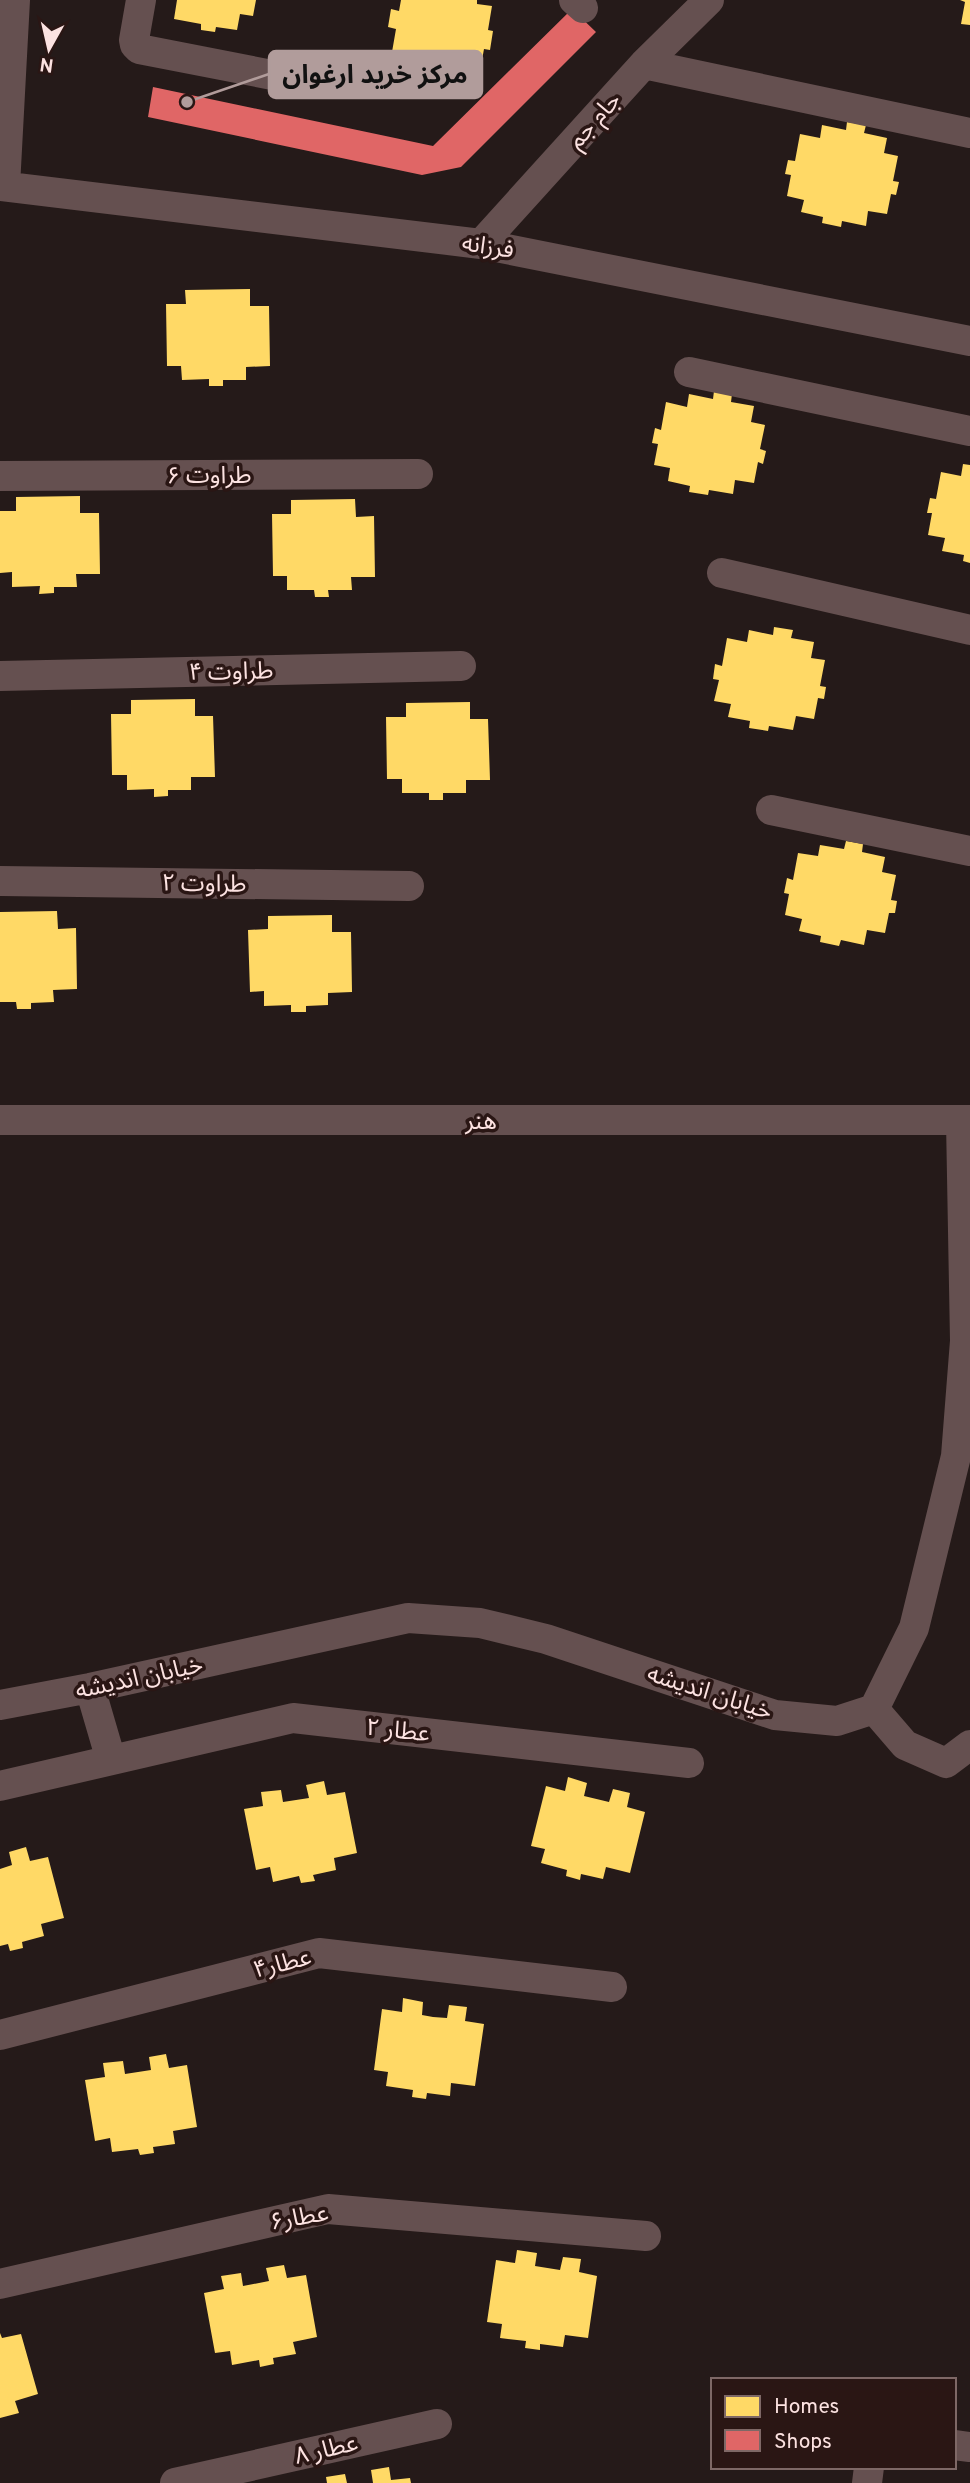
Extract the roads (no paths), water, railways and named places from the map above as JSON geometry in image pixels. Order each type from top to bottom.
[{"type":"street","points":[[2,186],[15,0]]},
{"type":"street","points":[[141,0],[134,40],[139,49],[298,80]]},
{"type":"street","name":"جام جم","points":[[481,244],[644,64],[709,0]]},
{"type":"street","points":[[644,64],[970,133]]},
{"type":"street","name":"فرزانه","points":[[2,186],[481,244],[970,341]]},
{"type":"street","points":[[689,372],[970,431]]},
{"type":"street","name":"طراوت ۶","points":[[0,475],[418,474]]},
{"type":"street","points":[[722,573],[970,630]]},
{"type":"street","name":"طراوت ۴","points":[[0,676],[461,666]]},
{"type":"street","points":[[771,810],[970,851]]},
{"type":"street","name":"طراوت ۲","points":[[0,881],[409,886]]},
{"type":"street","name":"هنر","points":[[0,1120],[967,1122]]},
{"type":"street","points":[[967,1122],[968,1340],[956,1456],[914,1628],[874,1709],[905,1745],[958,1767],[970,1745]]},
{"type":"street","name":"خیابان اندیشه","points":[[0,1705],[90,1688],[408,1618],[480,1623],[546,1639],[775,1715],[837,1721],[874,1709]]},
{"type":"street","points":[[90,1688],[111,1760]]},
{"type":"street","name":"عطار ۲","points":[[0,1786],[293,1718],[689,1763]]},
{"type":"street","name":"عطار۴","points":[[0,2035],[319,1952],[612,1987]]},
{"type":"street","name":"عطار۶","points":[[0,2284],[328,2209],[646,2236]]},
{"type":"street","name":"عطار ۸","points":[[175,2483],[436,2424]]},
{"type":"place","name":"مرکز خرید ارغوان","points":[[187,102]]}]
